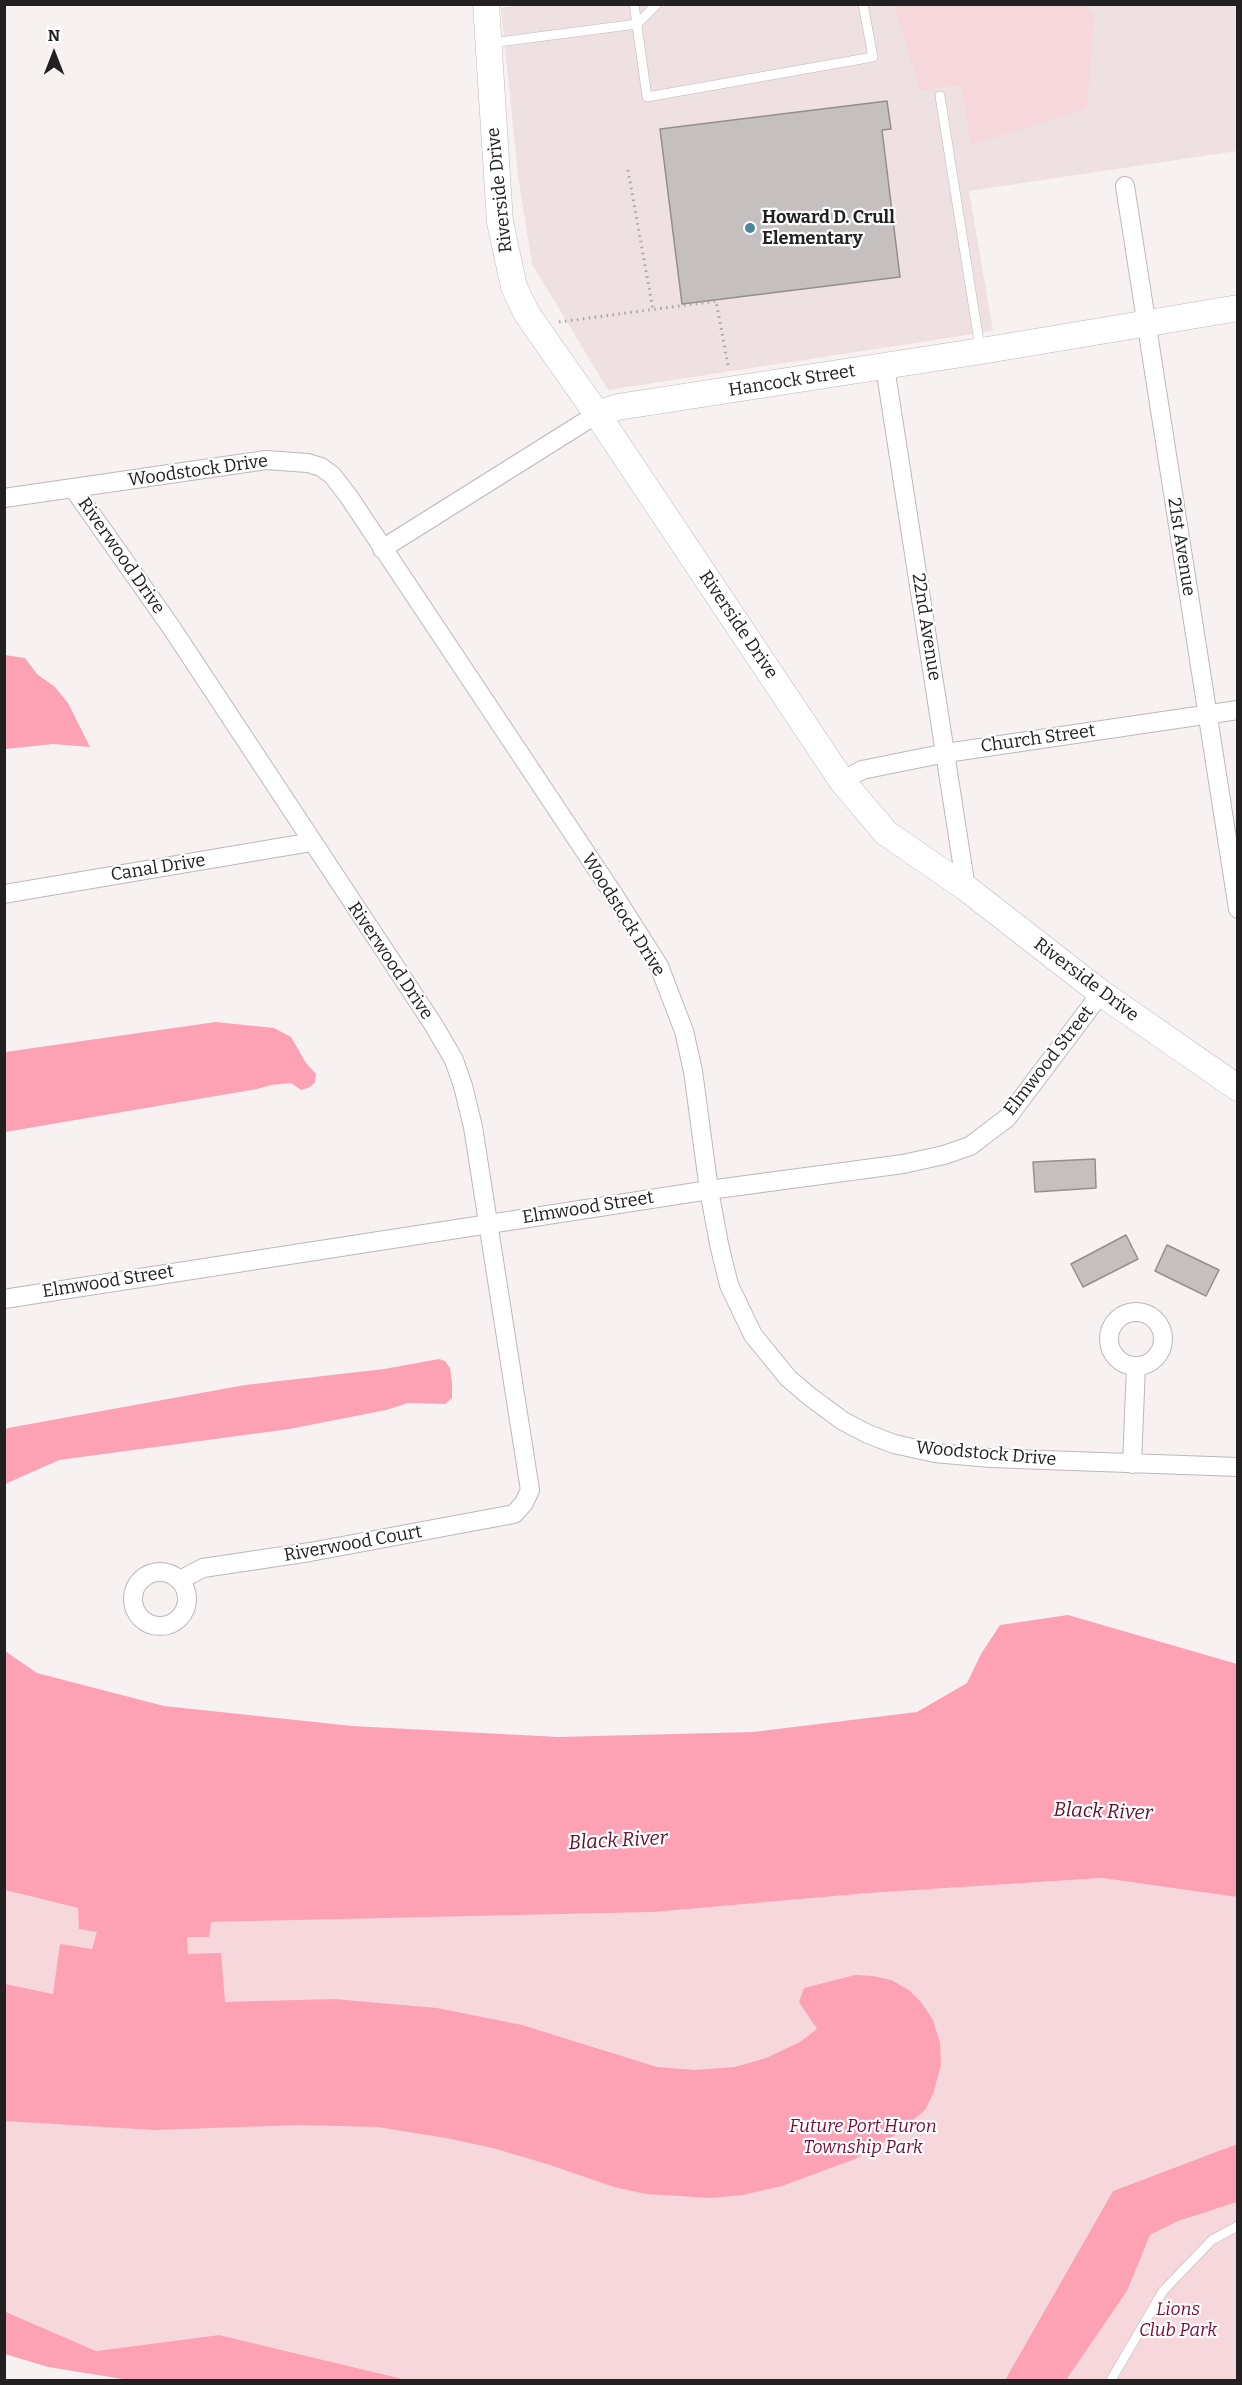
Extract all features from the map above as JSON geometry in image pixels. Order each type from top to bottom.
[{"type":"street","name":"Riverside Drive","points":[[486,4],[500,222],[514,287],[527,314],[597,414],[842,781],[886,832],[966,888],[1101,993],[1238,1088]]},
{"type":"street","name":"21st Avenue","points":[[1125,186],[1238,909]]},
{"type":"street","name":"Hancock Street","points":[[382,549],[597,414],[618,407],[885,367],[1238,309]]},
{"type":"street","name":"22nd Avenue","points":[[885,367],[966,888]]},
{"type":"street","name":"Woodstock Drive","points":[[4,498],[266,460],[308,463],[321,467],[333,475],[659,966],[684,1030],[693,1071],[709,1190],[729,1285],[753,1335],[788,1378],[843,1421],[868,1434],[894,1444],[934,1453],[990,1458],[1238,1467]]},
{"type":"street","name":"Riverwood Drive","points":[[73,488],[171,627],[433,1024],[453,1060],[463,1086],[472,1127],[530,1490],[524,1503]]},
{"type":"street","name":"Church Street","points":[[842,781],[862,770],[946,753],[1238,710]]},
{"type":"street","name":"Canal Drive","points":[[4,894],[312,842]]},
{"type":"street","name":"Elmwood Street","points":[[4,1299],[487,1223],[903,1164],[944,1155],[970,1146],[1007,1118],[1101,993]]},
{"type":"street","points":[[1132,1464],[1136,1366]]},
{"type":"street","name":"Riverwood Court","points":[[180,1580],[203,1568],[310,1552],[488,1520],[514,1514],[524,1503]]},
{"type":"lane","points":[[634,4],[647,97],[873,57],[863,4]]},
{"type":"lane","points":[[488,43],[637,24],[657,4]]},
{"type":"lane","points":[[940,96],[981,351]]},
{"type":"lane","points":[[1111,2380],[1163,2291],[1212,2240],[1238,2226]]},
{"type":"path","points":[[628,170],[653,310]]},
{"type":"path","points":[[559,322],[716,301],[728,365]]},
{"type":"shaded area","name":"Howard D. Crull Elementary","points":[[525,4],[1237,5],[1237,151],[969,191],[993,331],[608,390],[532,264],[518,176],[501,8]]},
{"type":"green space","points":[[894,5],[1084,5],[1094,16],[1087,108],[971,145],[961,85],[920,90]]},
{"type":"green space","name":"Future Port Huron Township Park","points":[[1102,1878],[1237,1897],[1237,2144],[1113,2191],[1005,2380],[407,2380],[219,2335],[96,2351],[5,2311],[5,1890],[74,1907],[131,1916],[210,1922],[654,1912],[869,1893]]},
{"type":"green space","name":"Lions Club Park","points":[[1237,2202],[1237,2380],[1066,2380],[1127,2291],[1150,2235],[1178,2221]]},
{"type":"water","points":[[5,655],[25,658],[37,674],[55,687],[68,703],[90,747],[53,744],[5,749]]},
{"type":"water","points":[[216,1022],[274,1028],[291,1037],[306,1063],[316,1074],[315,1082],[310,1087],[301,1090],[291,1083],[271,1085],[5,1132],[5,1052]]},
{"type":"water","points":[[439,1359],[445,1361],[450,1368],[452,1383],[452,1398],[445,1404],[408,1403],[386,1410],[289,1429],[59,1460],[5,1484],[5,1430],[8,1428],[245,1385],[384,1369]]},
{"type":"water","name":"Black River","points":[[1068,1615],[1237,1664],[1237,1897],[1102,1878],[869,1893],[654,1912],[211,1922],[209,1937],[187,1937],[188,1954],[221,1953],[225,2002],[334,1999],[437,2008],[522,2025],[657,2067],[695,2070],[735,2067],[766,2058],[800,2042],[817,2029],[799,2002],[804,1988],[855,1975],[891,1980],[909,1990],[921,2002],[933,2020],[940,2043],[941,2065],[933,2094],[925,2110],[895,2135],[855,2159],[782,2186],[742,2195],[711,2198],[646,2194],[614,2187],[493,2148],[378,2127],[300,2125],[154,2130],[5,2121],[5,1984],[53,1994],[60,1944],[92,1949],[97,1932],[79,1929],[78,1908],[5,1890],[5,1651],[37,1673],[164,1706],[352,1726],[558,1737],[753,1732],[917,1712],[967,1683],[981,1654],[1000,1625]]},
{"type":"water","points":[[1237,2144],[1237,2202],[1178,2221],[1150,2235],[1127,2291],[1066,2380],[1005,2380],[1113,2191]]},
{"type":"water","points":[[4,2311],[96,2351],[219,2335],[407,2380],[129,2380],[48,2367],[5,2354]]},
{"type":"building","points":[[887,101],[891,129],[882,130],[900,277],[682,304],[660,129]]},
{"type":"building","points":[[1095,1159],[1096,1188],[1035,1192],[1033,1162]]},
{"type":"building","points":[[1126,1235],[1138,1259],[1083,1287],[1071,1264]]},
{"type":"building","points":[[1167,1245],[1219,1270],[1206,1296],[1155,1271]]},
{"type":"place","name":"Howard D. Crull Elementary","points":[[750,228]]}]
